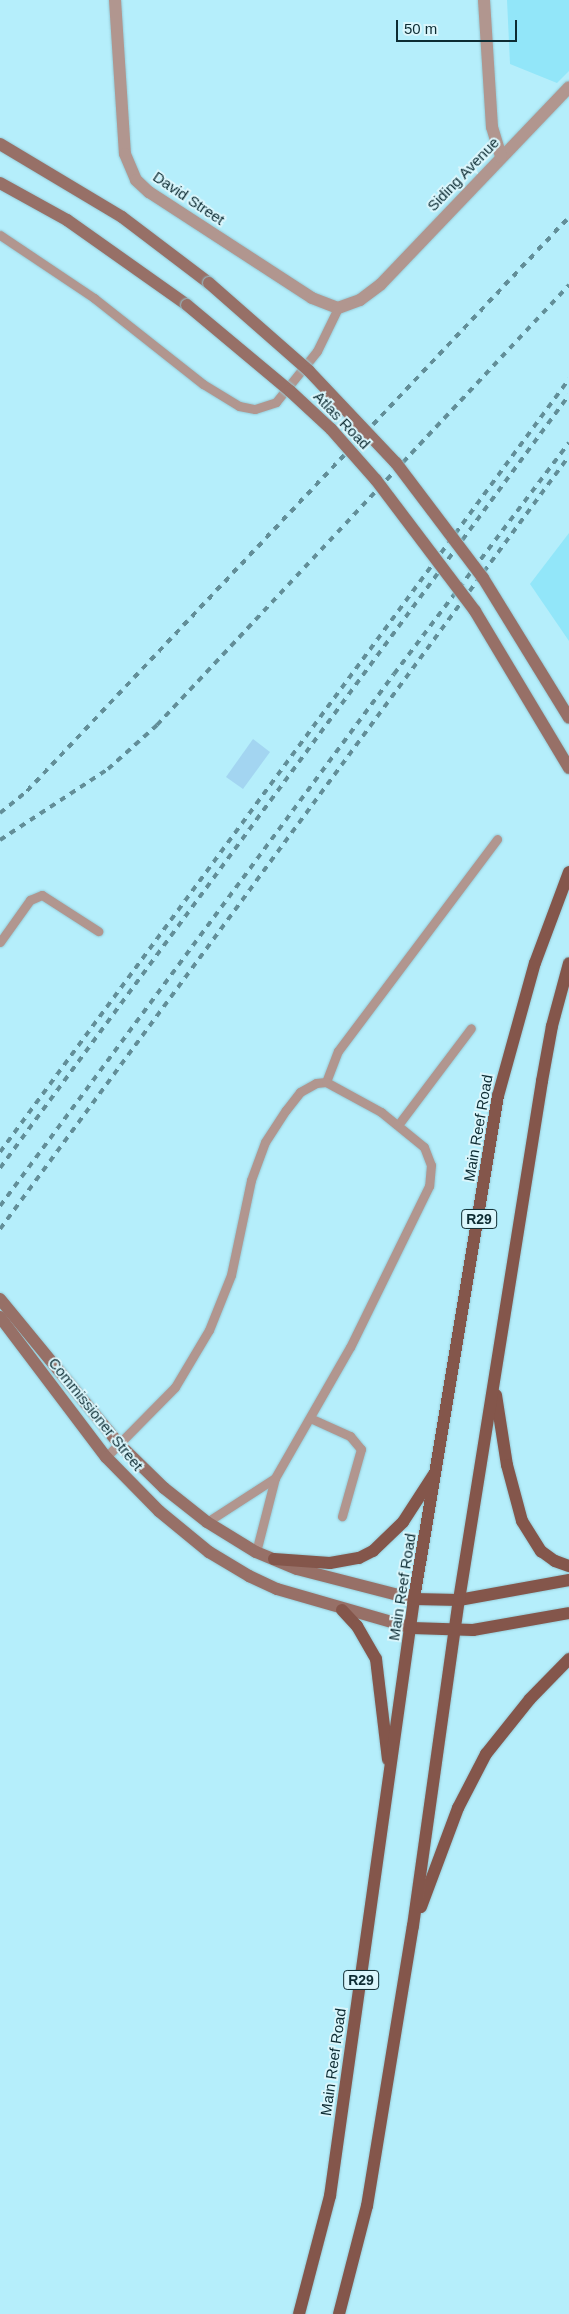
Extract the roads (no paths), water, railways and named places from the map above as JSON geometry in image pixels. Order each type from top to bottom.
[{"type":"main road","name":"Atlas Road","points":[[0,144],[72,185],[173,253],[334,396],[434,508],[483,578],[569,718]]},
{"type":"main road","name":"Atlas Road","points":[[0,183],[67,220],[150,277],[290,391],[331,429],[376,480],[446,568],[515,674],[569,768]]},
{"type":"main road","name":"Main Reef Road","points":[[299,2314],[330,2196],[412,1628],[414,1599],[438,1468],[498,1096],[534,963],[569,872]]},
{"type":"main road","name":"R29","points":[[339,2314],[367,2206],[413,1926],[458,1600],[552,1026],[569,963]]},
{"type":"main road","name":"Commissioner Street","points":[[0,1299],[120,1444],[164,1488],[207,1522],[256,1552],[320,1577],[414,1599],[458,1600],[569,1580]]},
{"type":"main road","name":"Commissioner Street","points":[[0,1316],[106,1456],[159,1511],[228,1564],[277,1589],[342,1610],[412,1628],[455,1631],[520,1624],[569,1613]]},
{"type":"main road","points":[[494,1388],[507,1465],[522,1521],[541,1551],[555,1562],[569,1566]]},
{"type":"main road","points":[[274,1559],[330,1563],[359,1558],[373,1551],[404,1522],[438,1468]]},
{"type":"main road","points":[[342,1610],[357,1626],[376,1659],[390,1779]]},
{"type":"main road","points":[[413,1926],[458,1808],[486,1754],[530,1699],[569,1660]]},
{"type":"street","name":"David Street","points":[[115,0],[124,154],[136,180],[149,192],[312,298],[338,308]]},
{"type":"street","points":[[484,0],[492,127],[501,157]]},
{"type":"street","name":"Siding Avenue","points":[[338,308],[360,300],[381,284],[569,87]]},
{"type":"lane","points":[[0,235],[94,298],[203,384],[239,406],[256,409],[276,402],[317,351],[338,308]]},
{"type":"lane","points":[[326,1082],[338,1051],[497,839]]},
{"type":"lane","points":[[0,942],[30,900],[42,895],[98,931]]},
{"type":"lane","points":[[398,1125],[471,1028]]},
{"type":"lane","points":[[106,1456],[175,1387],[209,1330],[231,1274],[251,1180],[265,1142],[300,1092],[316,1083],[326,1082],[398,1125],[424,1147],[431,1165],[429,1186],[350,1347],[275,1478],[256,1552]]},
{"type":"lane","points":[[310,1418],[350,1436],[361,1449],[362,1455],[342,1516]]},
{"type":"lane","points":[[207,1522],[275,1478]]},
{"type":"railway","points":[[0,813],[27,791],[569,217]]},
{"type":"railway","points":[[0,840],[108,769],[157,725],[569,285]]},
{"type":"railway","points":[[0,1152],[569,379]]},
{"type":"railway","points":[[0,1168],[569,395]]},
{"type":"railway","points":[[0,1206],[394,674],[569,443]]},
{"type":"railway","points":[[0,1229],[569,456]]}]
